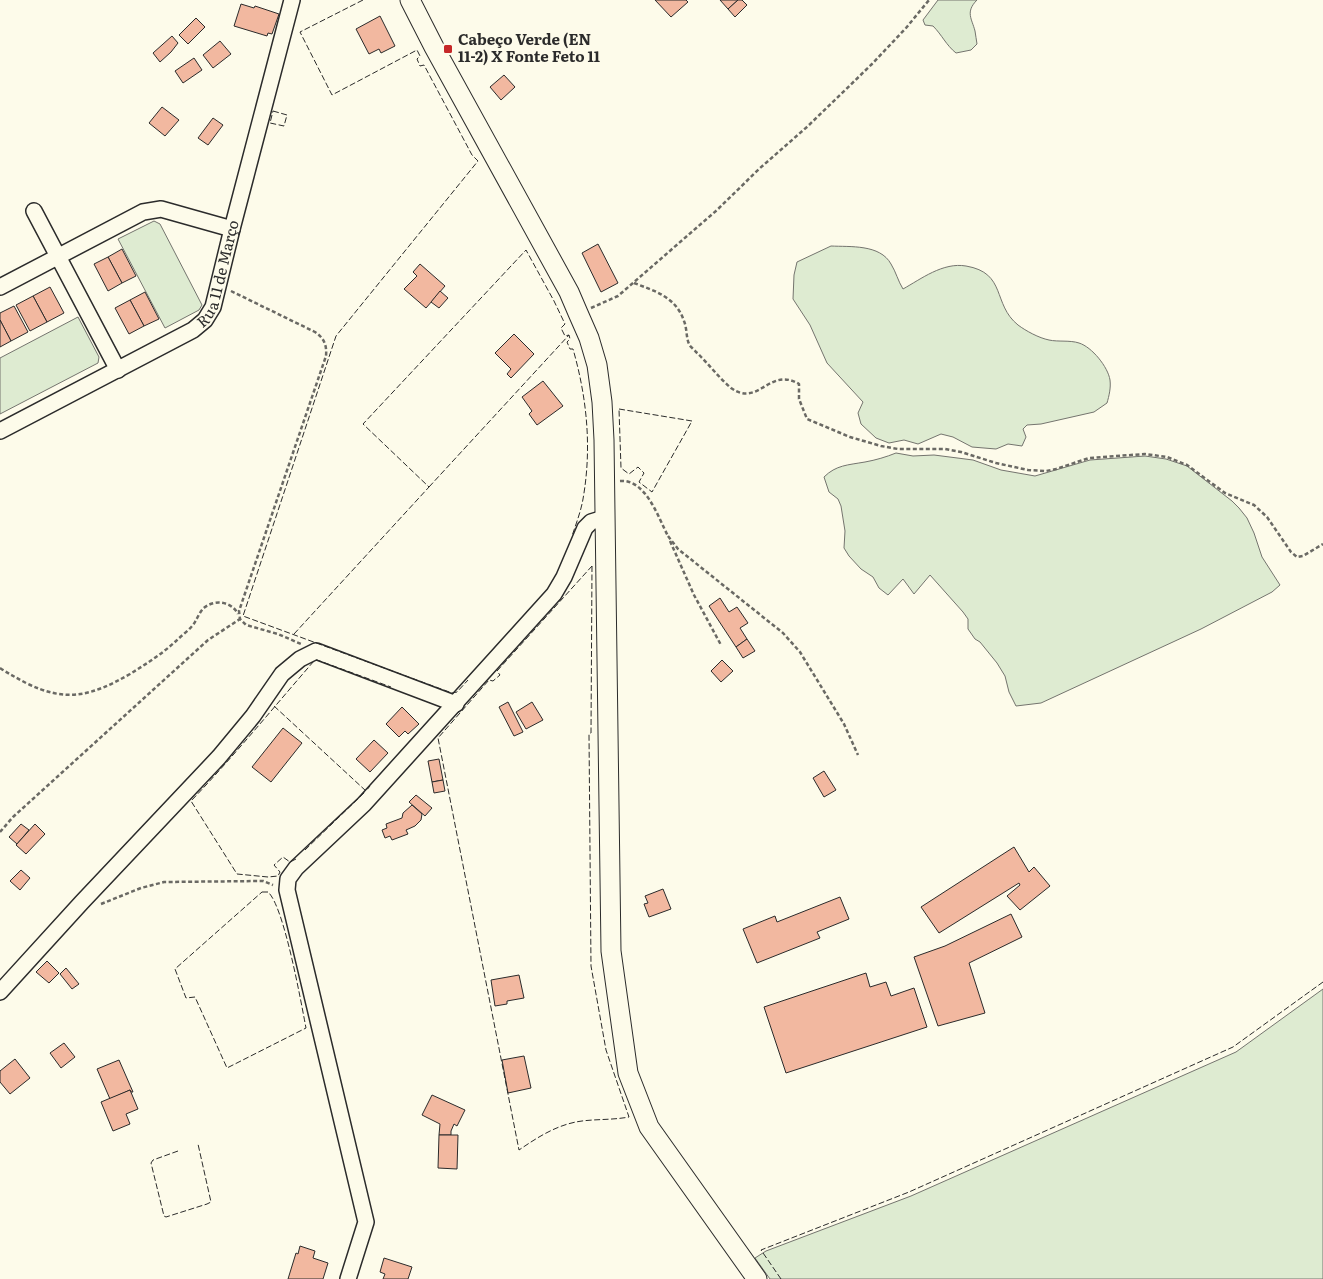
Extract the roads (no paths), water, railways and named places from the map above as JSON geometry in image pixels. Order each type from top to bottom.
[{"type":"main road","points":[[410,0],[569,292],[589,338],[597,365],[602,402],[604,482],[611,952],[628,1074],[649,1127],[757,1279]]},
{"type":"street","name":"Rua 11 de Março","points":[[0,431],[194,330],[205,320],[213,307],[292,0]]},
{"type":"street","points":[[0,286],[143,212],[161,209],[232,229]]},
{"type":"street","points":[[34,211],[118,370]]},
{"type":"street","points":[[348,1279],[366,1222],[287,890],[288,879],[296,868],[364,804],[554,594],[564,578],[585,528],[591,522],[604,518]]},
{"type":"street","points":[[0,992],[219,757],[253,716],[282,674],[300,659],[316,651],[456,704]]},
{"type":"place","name":"Cabeço Verde (EN 11-2) X Fonte Feto 11","points":[[448,49]]}]
